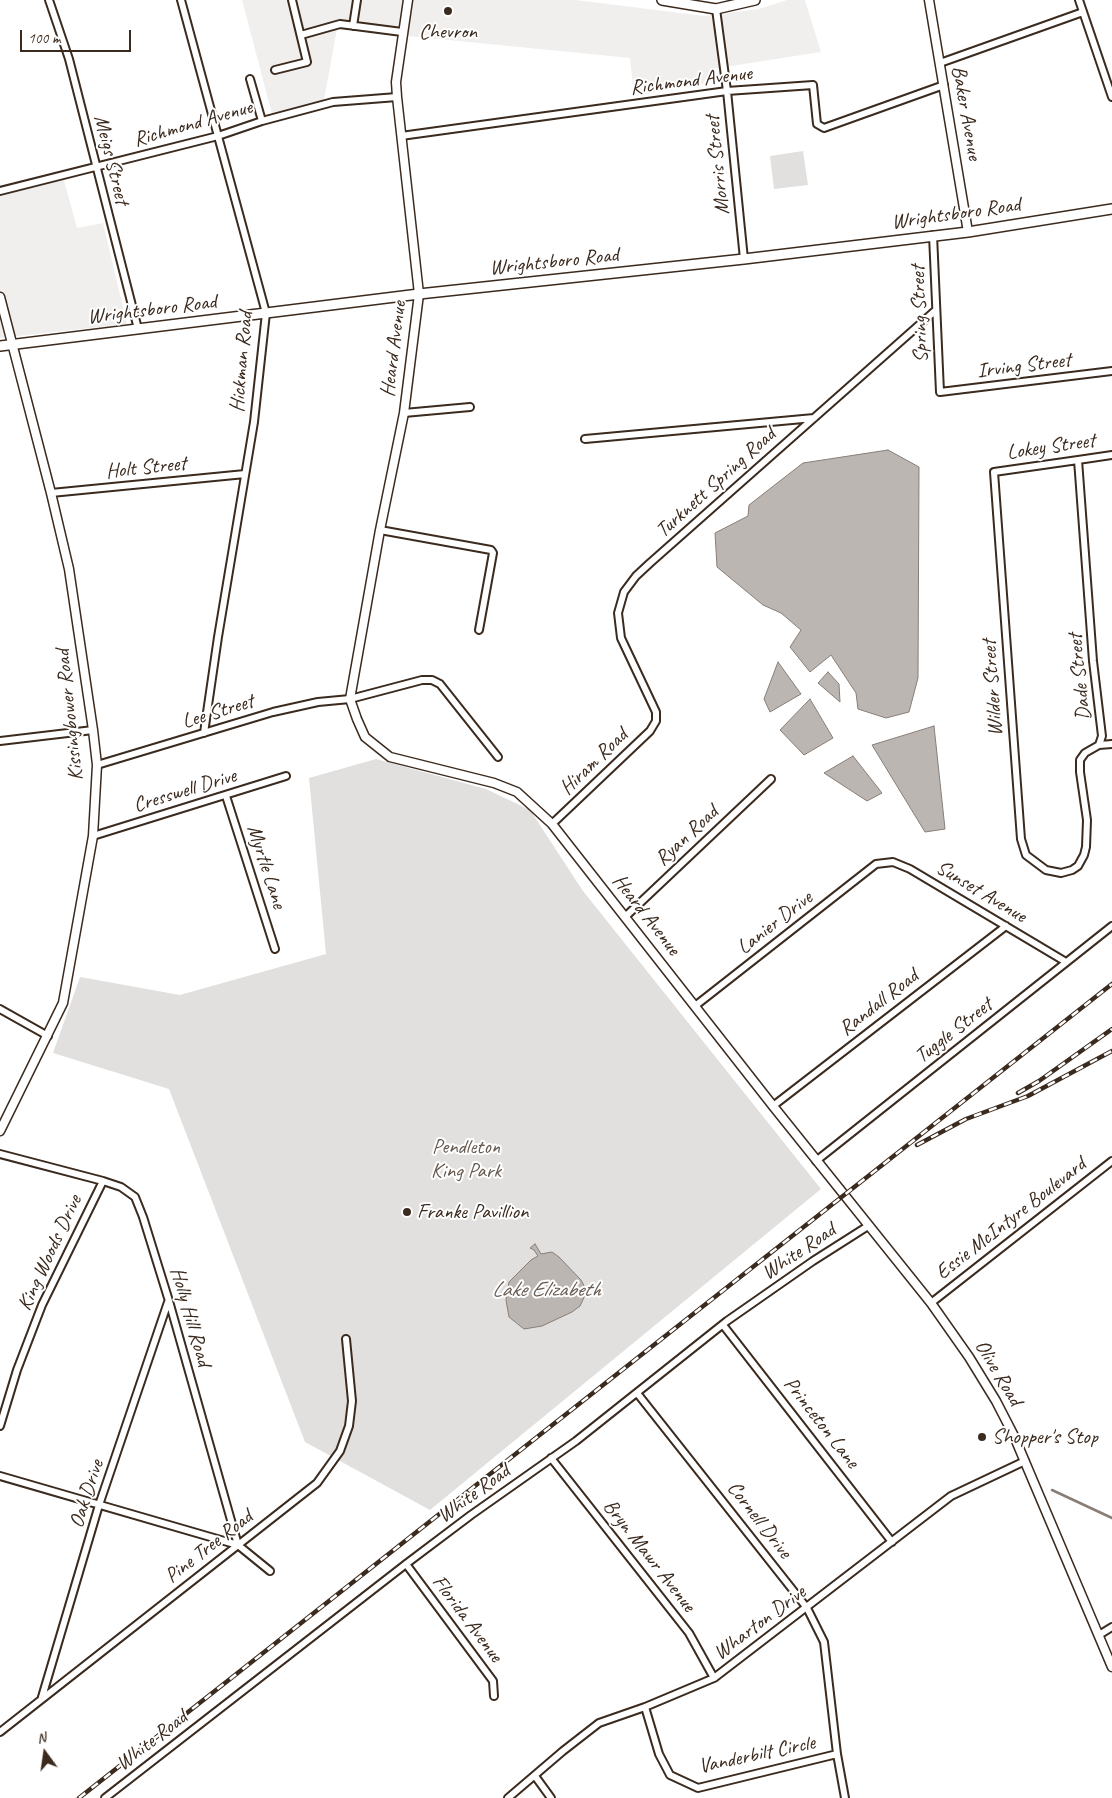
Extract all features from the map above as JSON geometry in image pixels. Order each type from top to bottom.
[{"type":"main road","points":[[662,0],[716,8],[755,0]]},
{"type":"main road","name":"Wrightsboro Road","points":[[0,346],[419,294],[744,259],[968,232],[1112,209]]},
{"type":"street","name":"Meigs Street","points":[[50,0],[69,59],[138,329]]},
{"type":"street","name":"Hickman Road","points":[[181,0],[266,313],[254,422],[204,733]]},
{"type":"street","points":[[275,70],[307,62],[292,0]]},
{"type":"street","points":[[353,26],[357,0]]},
{"type":"street","name":"Heard Avenue","points":[[408,0],[396,82],[400,136],[419,294],[404,413],[380,530],[350,699],[357,719],[365,737],[390,757],[494,783],[517,792],[552,824],[868,1226]]},
{"type":"street","name":"Baker Avenue","points":[[929,0],[968,232]]},
{"type":"street","points":[[1079,0],[1112,96]]},
{"type":"street","name":"Morris Street","points":[[716,8],[727,91],[744,259]]},
{"type":"street","points":[[940,63],[1083,12]]},
{"type":"street","points":[[301,35],[340,24],[402,32]]},
{"type":"street","points":[[250,79],[262,121]]},
{"type":"street","name":"Richmond Avenue","points":[[400,136],[727,91],[813,85],[817,124],[824,128],[944,85]]},
{"type":"street","name":"Richmond Avenue","points":[[0,192],[218,136],[262,121],[333,102],[397,97]]},
{"type":"street","name":"Spring Street","points":[[934,235],[940,392]]},
{"type":"street","name":"Kissingbower Road","points":[[0,297],[69,568],[94,730],[97,765],[93,836],[63,1003],[0,1131]]},
{"type":"street","name":"Turknett Spring Road","points":[[656,721],[656,712],[621,638],[618,613],[624,592],[636,576],[650,563],[936,310]]},
{"type":"street","name":"Irving Street","points":[[940,392],[1112,371]]},
{"type":"street","points":[[404,413],[470,407]]},
{"type":"street","points":[[585,439],[814,418]]},
{"type":"street","name":"Lokey Street","points":[[994,472],[1112,456]]},
{"type":"street","name":"Dade Street","points":[[1068,872],[1082,861],[1086,847],[1087,820],[1080,760],[1085,753],[1099,745],[1102,741],[1103,730],[1093,661],[1078,460]]},
{"type":"street","name":"Wilder Street","points":[[994,472],[1021,838],[1026,855],[1046,870],[1060,873],[1068,872]]},
{"type":"street","name":"Holt Street","points":[[51,493],[245,474]]},
{"type":"street","points":[[380,530],[491,550],[493,553],[479,630]]},
{"type":"street","points":[[350,699],[422,680],[432,680],[440,684],[498,757]]},
{"type":"street","name":"Lee Street","points":[[97,765],[273,712],[318,702],[350,699]]},
{"type":"street","name":"Hiram Road","points":[[552,824],[650,731],[656,721]]},
{"type":"street","points":[[0,741],[94,730]]},
{"type":"street","points":[[1099,745],[1112,744]]},
{"type":"street","name":"Cresswell Drive","points":[[93,836],[286,776]]},
{"type":"street","name":"Ryan Road","points":[[625,917],[771,779]]},
{"type":"street","name":"Myrtle Lane","points":[[226,796],[276,949]]},
{"type":"street","name":"Sunset Avenue","points":[[876,864],[893,862],[910,869],[1066,962]]},
{"type":"street","name":"Lanier Drive","points":[[695,1006],[876,864]]},
{"type":"street","name":"Randall Road","points":[[772,1106],[1006,926]]},
{"type":"street","name":"Tuggle Street","points":[[816,1161],[1112,926]]},
{"type":"street","points":[[0,1009],[48,1036]]},
{"type":"street","name":"Holly Hill Road","points":[[0,1154],[103,1181],[121,1187],[134,1197],[143,1217],[169,1300],[238,1545]]},
{"type":"street","name":"Essie McIntyre Boulevard","points":[[930,1303],[1112,1161]]},
{"type":"street","name":"King Woods Drive","points":[[0,1426],[17,1370],[42,1305],[103,1181]]},
{"type":"street","name":"Olive Road","points":[[868,1226],[930,1303],[981,1375],[1010,1428],[1025,1461],[1112,1667]]},
{"type":"street","name":"White Road","points":[[105,1798],[406,1564],[638,1393],[727,1321],[868,1226]]},
{"type":"street","name":"Oak Drive","points":[[42,1698],[99,1505],[169,1300]]},
{"type":"street","name":"Princeton Lane","points":[[723,1325],[892,1542]]},
{"type":"street","name":"Pine Tree Road","points":[[0,1732],[317,1483],[340,1451],[349,1426],[352,1401],[346,1339]]},
{"type":"street","name":"Cornell Drive","points":[[638,1393],[808,1608],[824,1642],[837,1754],[845,1798]]},
{"type":"street","name":"Bryn Mawr Avenue","points":[[551,1458],[689,1634],[714,1678]]},
{"type":"street","name":"Wharton Drive","points":[[508,1798],[599,1723],[645,1707],[714,1678],[808,1608],[950,1496],[1025,1461]]},
{"type":"street","points":[[0,1476],[238,1545],[270,1571]]},
{"type":"street","name":"Florida Avenue","points":[[406,1564],[493,1681],[494,1696]]},
{"type":"street","points":[[1099,1634],[1112,1627]]},
{"type":"street","name":"Vanderbilt Circle","points":[[645,1707],[659,1754],[670,1775],[698,1788],[837,1754]]},
{"type":"street","points":[[535,1776],[551,1798]]},
{"type":"shaded area","points":[[242,0],[576,0],[704,16],[759,9],[787,0],[805,0],[821,52],[712,69],[712,82],[634,96],[630,58],[337,29],[324,100],[272,114]]},
{"type":"shaded area","points":[[64,180],[77,228],[103,223],[127,324],[0,338],[0,195]]},
{"type":"green space","points":[[803,151],[808,185],[774,189],[770,156]]},
{"type":"green space","name":"Pendleton King Park","points":[[376,759],[486,789],[530,810],[583,891],[821,1189],[430,1510],[305,1442],[169,1089],[53,1053],[80,977],[180,995],[326,954],[309,778]]},
{"type":"water","points":[[888,450],[919,467],[918,678],[909,712],[886,718],[858,709],[856,693],[831,655],[810,672],[790,647],[801,630],[781,613],[763,605],[717,567],[715,533],[748,516],[749,505],[803,463]]},
{"type":"water","points":[[778,662],[801,694],[770,712],[764,699]]},
{"type":"water","points":[[828,672],[839,684],[840,702],[818,683]]},
{"type":"water","points":[[810,699],[833,738],[804,755],[780,730]]},
{"type":"water","points":[[934,726],[945,829],[925,832],[872,745]]},
{"type":"water","points":[[853,756],[882,793],[867,801],[824,773]]},
{"type":"water","name":"Lake Elizabeth","points":[[535,1244],[541,1254],[552,1252],[559,1257],[581,1280],[587,1291],[580,1306],[572,1312],[542,1326],[524,1329],[509,1317],[506,1300],[509,1282],[531,1260],[538,1256],[530,1248]]},
{"type":"waterway","points":[[1052,1490],[1112,1518]]},
{"type":"railway","points":[[79,1798],[1112,984]]},
{"type":"railway","points":[[1018,1093],[1039,1081],[1112,1029]]},
{"type":"railway","points":[[917,1145],[966,1119],[1028,1096],[1112,1051]]},
{"type":"place","name":"Chevron","points":[[448,11]]},
{"type":"place","name":"Franke Pavillion","points":[[407,1212]]},
{"type":"place","name":"Shopper's Stop","points":[[982,1437]]}]
